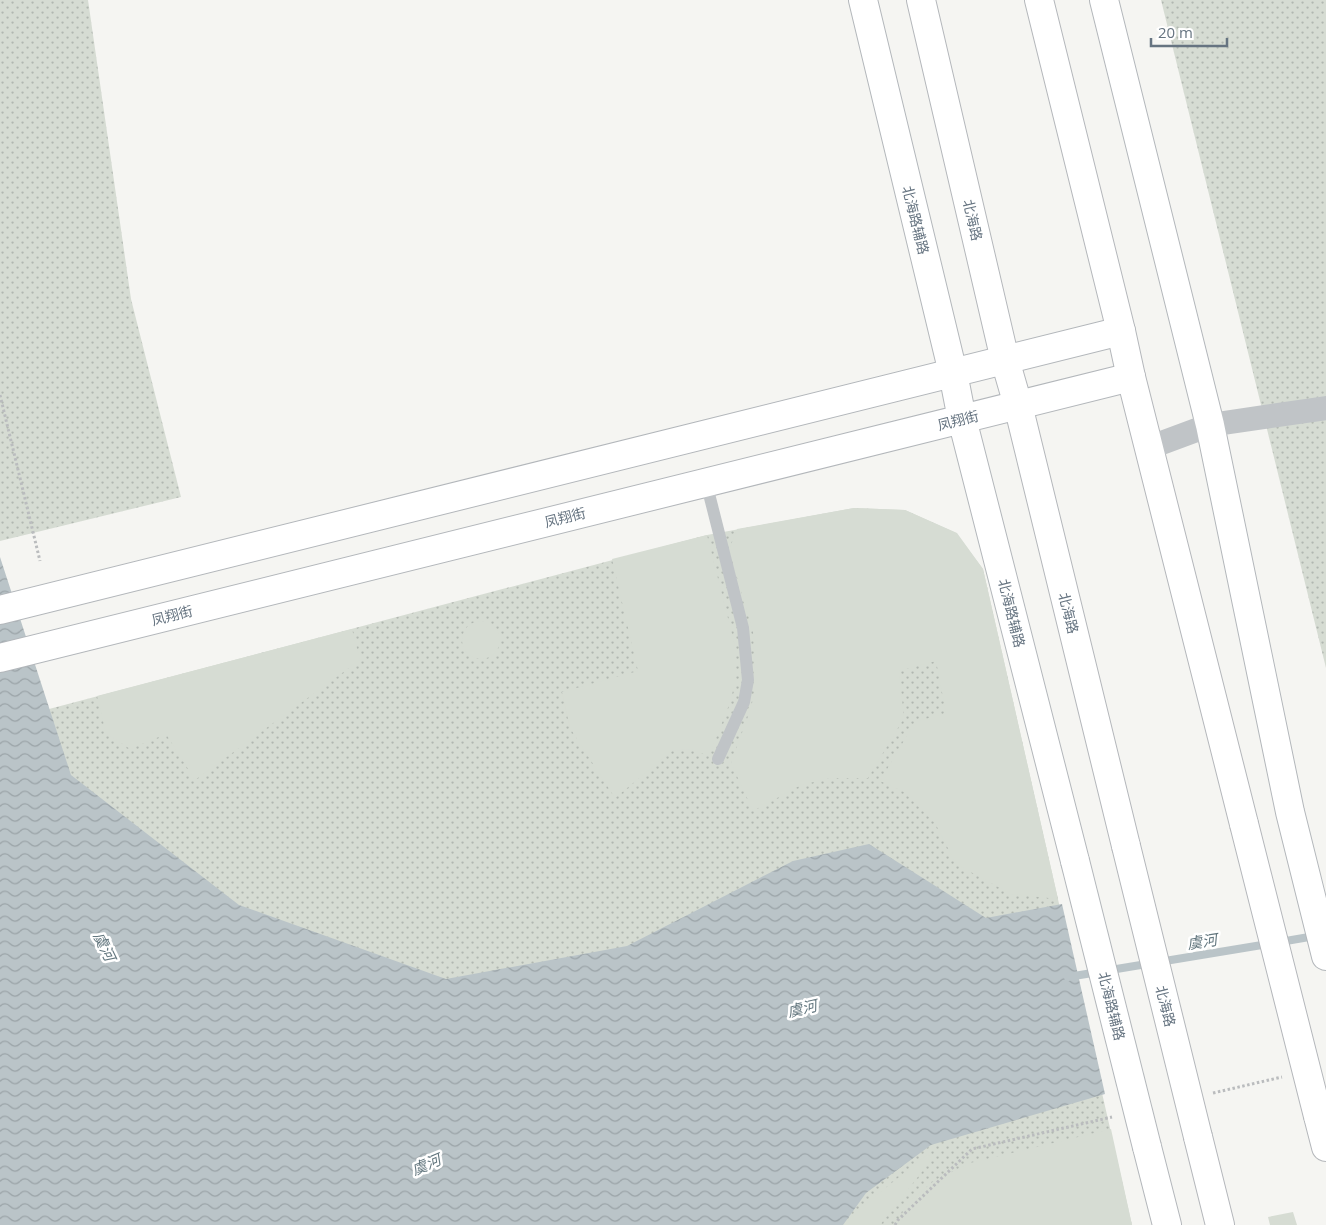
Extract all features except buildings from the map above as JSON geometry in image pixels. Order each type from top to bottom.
[{"type":"street","name":"北海路辅路","points":[[863,0],[953,373],[962,419],[1167,1225]]},
{"type":"street","name":"北海路","points":[[921,0],[1005,360],[1018,405],[1220,1225]]},
{"type":"street","points":[[1039,0],[1148,448],[1326,1147]]},
{"type":"street","points":[[1104,0],[1210,425],[1290,812],[1326,956]]},
{"type":"street","points":[[0,610],[1121,331]]},
{"type":"street","name":"凤翔街","points":[[0,658],[1131,377]]},
{"type":"street","points":[[1148,448],[1210,425],[1326,408]]},
{"type":"lane","points":[[706,482],[743,628],[748,680],[744,702],[718,759]]},
{"type":"path","points":[[0,395],[40,561]]},
{"type":"path","points":[[1211,1093],[1288,1075]]},
{"type":"path","points":[[895,1225],[972,1150],[1115,1116]]},
{"type":"shaded area","points":[[0,0],[88,0],[131,299],[181,497],[0,541]]},
{"type":"shaded area","points":[[1161,0],[1326,0],[1326,668]]},
{"type":"shaded area","points":[[854,508],[905,510],[956,533],[983,569],[1132,1225],[0,1225],[0,722],[707,535]]},
{"type":"shaded area","points":[[854,508],[905,510],[957,533],[983,569],[1058,899],[1011,894],[956,864],[935,823],[904,792],[880,781],[915,722],[946,713],[936,661],[899,671],[904,718],[868,778],[831,778],[801,785],[753,811],[731,763],[751,708],[756,683],[753,632],[729,550],[737,529]]},
{"type":"shaded area","points":[[707,535],[736,650],[736,675],[731,700],[709,756],[690,749],[672,751],[615,798],[570,728],[562,692],[638,671],[612,559]]},
{"type":"shaded area","points":[[481,621],[494,627],[500,640],[494,653],[481,659],[468,653],[462,640],[468,627]]},
{"type":"shaded area","points":[[352,629],[360,660],[195,780],[166,734],[130,749],[106,733],[97,696]]},
{"type":"shaded area","points":[[1111,1129],[1132,1225],[896,1225],[908,1202],[935,1180],[970,1163]]},
{"type":"shaded area","points":[[928,1154],[932,1159],[880,1225],[844,1225],[874,1197]]},
{"type":"shaded area","points":[[1293,1212],[1297,1225],[1270,1225],[1268,1217]]},
{"type":"water","points":[[0,557],[71,775],[239,905],[446,979],[627,946],[793,861],[869,844],[986,918],[1062,904],[1105,1094],[931,1145],[866,1193],[843,1225],[0,1225]]},
{"type":"waterway","name":"虞河","points":[[1280,942],[1315,936]]},
{"type":"waterway","name":"虞河","points":[[1068,977],[1268,944]]}]
